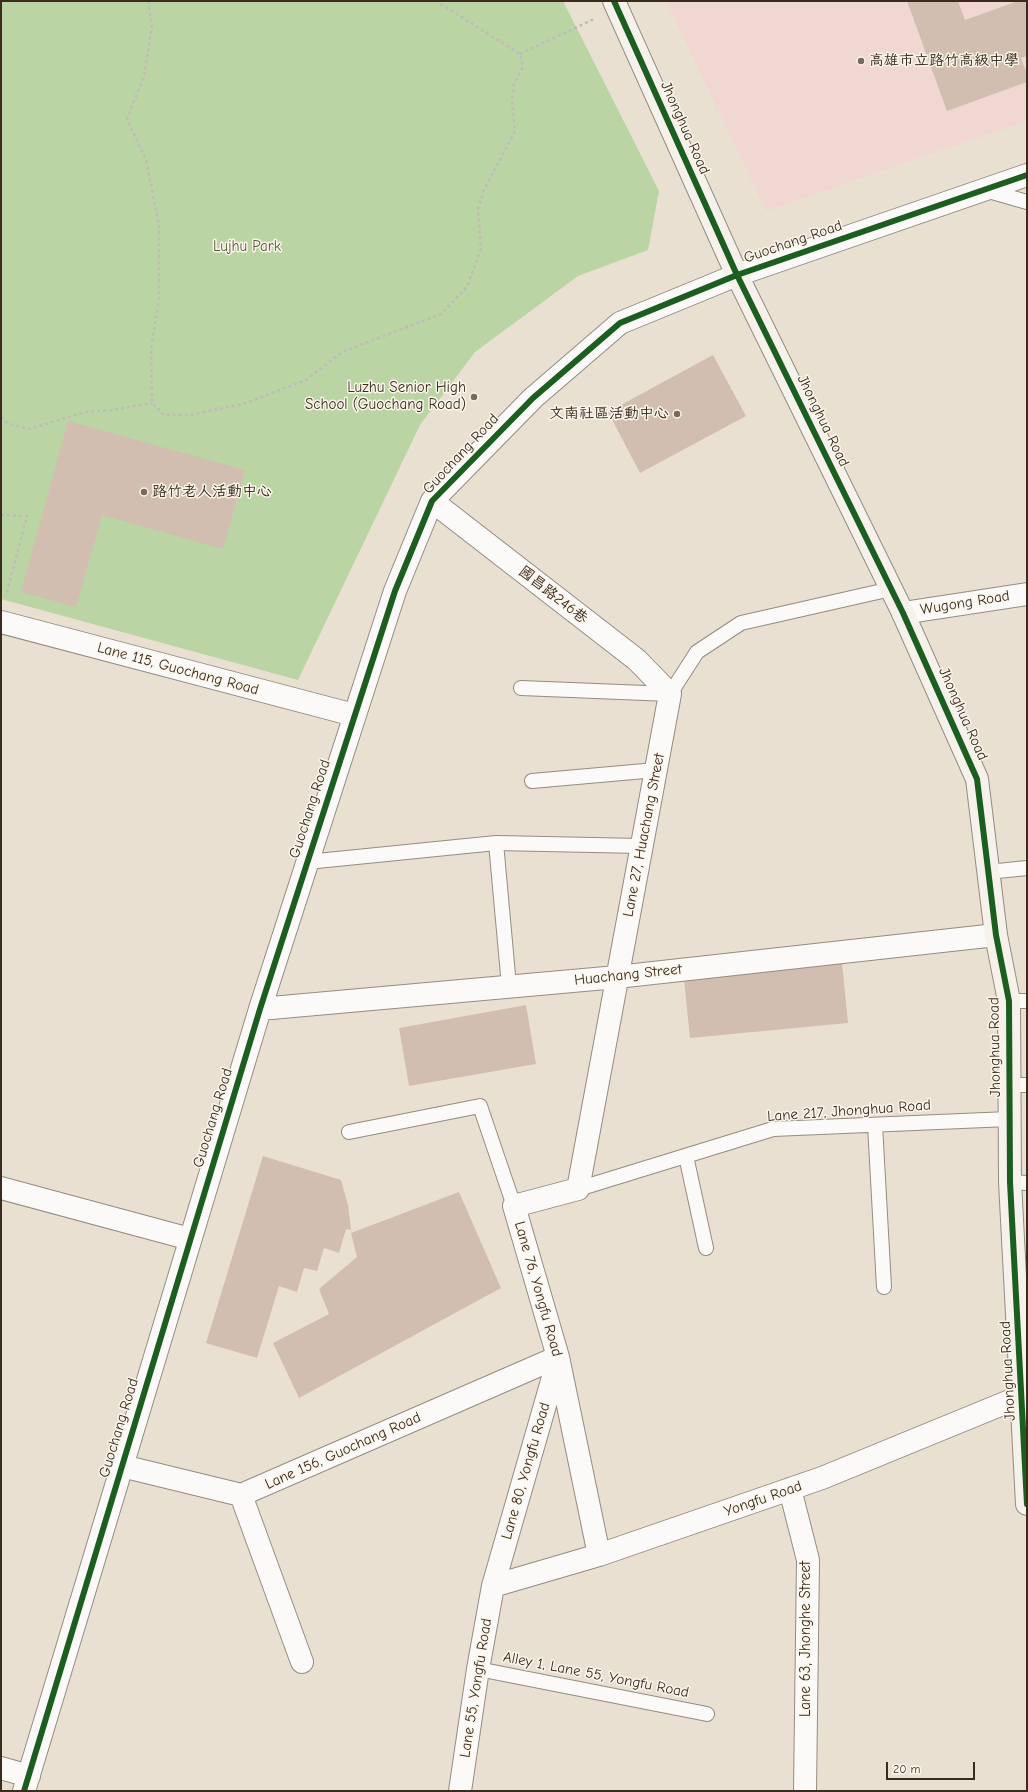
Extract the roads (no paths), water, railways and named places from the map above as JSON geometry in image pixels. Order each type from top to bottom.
[{"type":"street","name":"Jhonghua Road","points":[[615,4],[737,276],[903,613],[977,778],[996,935],[1018,1001],[1018,1085],[1009,1119],[1019,1183],[1027,1504]]},
{"type":"street","name":"Guochang Road","points":[[26,1783],[260,1009],[395,591],[432,501],[533,398],[620,323],[737,276],[1027,175]]},
{"type":"street","name":"國昌路246巷","points":[[432,501],[637,660],[670,694]]},
{"type":"street","name":"Wugong Road","points":[[903,613],[1027,594]]},
{"type":"street","name":"Lane 115, Guochang Road","points":[[1,622],[354,715]]},
{"type":"street","name":"Lane 27, Huachang Street","points":[[617,977],[670,694]]},
{"type":"street","name":"Huachang Street","points":[[260,1009],[617,977],[996,935]]},
{"type":"street","points":[[578,1189],[617,977]]},
{"type":"street","points":[[1,1188],[190,1239]]},
{"type":"street","name":"Lane 76, Yongfu Road","points":[[578,1189],[514,1206],[558,1356],[600,1555]]},
{"type":"street","name":"Lane 156, Guochang Road","points":[[241,1495],[558,1356]]},
{"type":"street","name":"Lane 80, Yongfu Road","points":[[493,1586],[558,1356]]},
{"type":"street","name":"Yongfu Road","points":[[493,1586],[600,1555],[822,1478],[1025,1397]]},
{"type":"street","points":[[122,1466],[241,1495],[302,1662]]},
{"type":"street","name":"Lane 63, Jhonghe Street","points":[[790,1489],[808,1560],[805,1791]]},
{"type":"street","name":"Lane 55, Yongfu Road","points":[[460,1791],[478,1669],[493,1586]]},
{"type":"street","points":[[1,1768],[26,1783]]},
{"type":"lane","points":[[985,190],[1027,202]]},
{"type":"lane","points":[[521,688],[670,694],[697,652],[741,624],[891,589]]},
{"type":"lane","points":[[532,781],[656,770]]},
{"type":"lane","points":[[496,843],[509,986]]},
{"type":"lane","points":[[307,862],[496,843],[641,846]]},
{"type":"lane","points":[[988,872],[1027,868]]},
{"type":"lane","points":[[349,1132],[480,1106],[514,1206]]},
{"type":"lane","name":"Lane 217, Jhonghua Road","points":[[578,1189],[773,1129],[1009,1119]]},
{"type":"lane","points":[[875,1125],[884,1287]]},
{"type":"lane","points":[[686,1156],[706,1248]]},
{"type":"lane","name":"Alley 1, Lane 55, Yongfu Road","points":[[478,1669],[707,1714]]},
{"type":"place","name":"高雄市立路竹高級中學","points":[[861,61]]},
{"type":"place","name":"Luzhu Senior High School (Guochang Road)","points":[[474,397]]},
{"type":"place","name":"文南社區活動中心","points":[[677,414]]},
{"type":"place","name":"路竹老人活動中心","points":[[144,492]]},
{"type":"park label","name":"Lujhu Park","points":[[247,247]]}]
